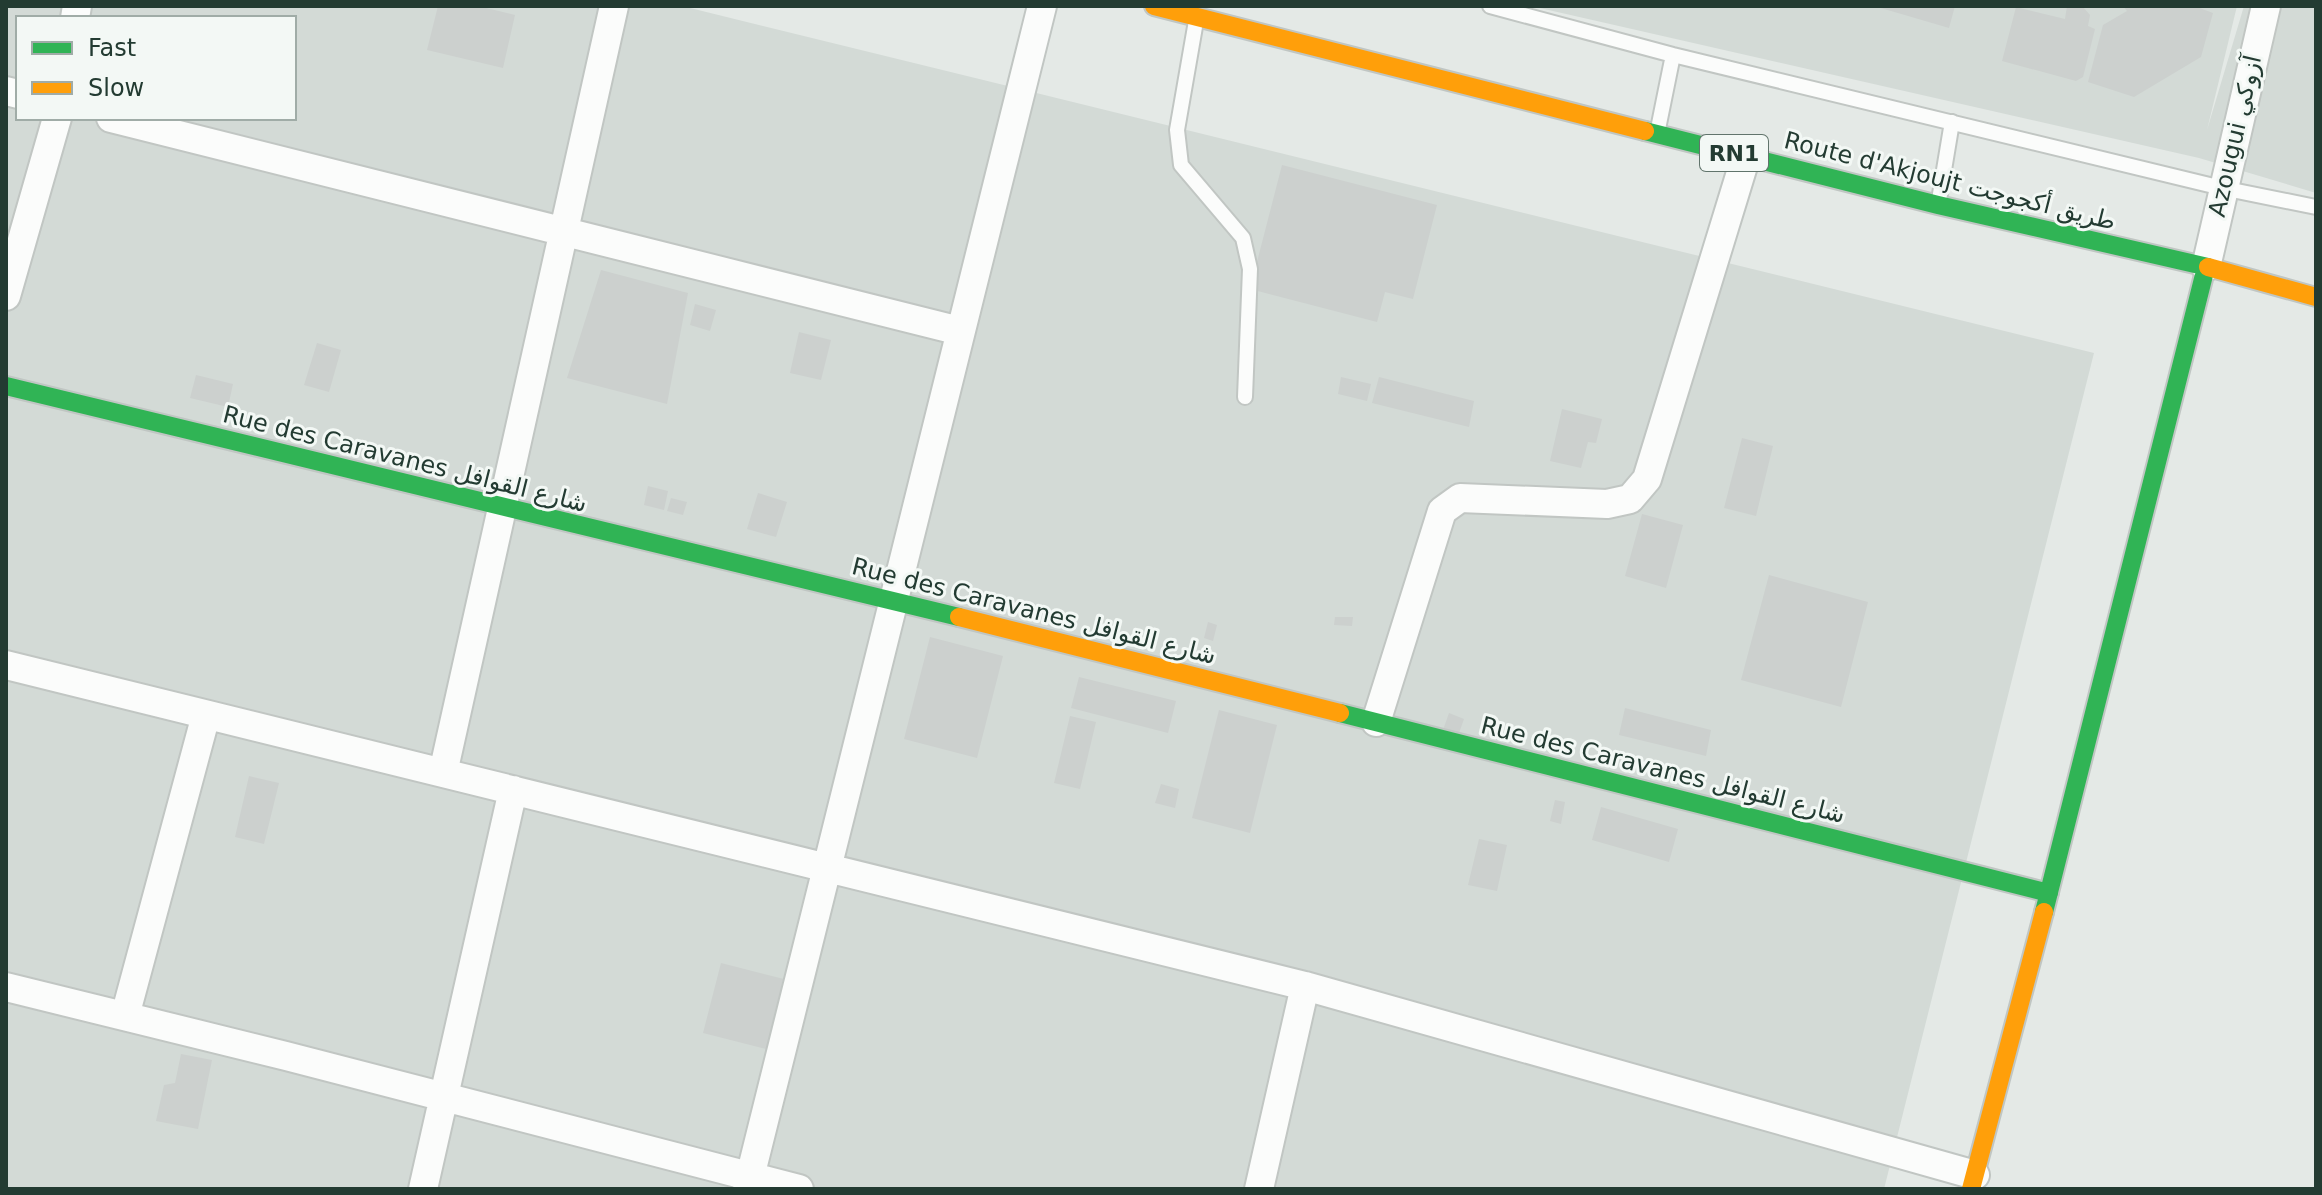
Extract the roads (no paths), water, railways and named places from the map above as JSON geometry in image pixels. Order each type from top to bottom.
[{"type":"main road","name":"Route d'Akjoujt طريق أكجوجت","points":[[1154,6],[1938,205],[2206,267],[2316,297]]},
{"type":"main road","points":[[1973,1182],[2206,267]]},
{"type":"main road","name":"Rue des Caravanes شارع القوافل","points":[[6,386],[894,600],[2049,893]]},
{"type":"street","points":[[443,773],[614,6]]},
{"type":"street","points":[[748,1183],[1042,6]]},
{"type":"street","name":"Azougui آزوكي","points":[[2206,267],[2266,6]]},
{"type":"street","points":[[6,296],[56,120]]},
{"type":"street","points":[[119,120],[960,331]]},
{"type":"street","points":[[1376,722],[1442,511],[1460,498],[1607,504],[1630,499],[1647,479],[1746,156]]},
{"type":"street","points":[[6,665],[1305,986],[1973,1182]]},
{"type":"street","points":[[125,1016],[206,715]]},
{"type":"street","points":[[423,1189],[513,790]]},
{"type":"street","points":[[1259,1189],[1305,986]]},
{"type":"street","points":[[6,987],[444,1097],[748,1183],[799,1189]]},
{"type":"lane","points":[[1490,6],[1673,55],[2222,188],[2316,207]]},
{"type":"lane","points":[[1197,17],[1177,130],[1181,165],[1243,238],[1250,269],[1245,397]]},
{"type":"lane","points":[[1657,134],[1673,55]]},
{"type":"lane","points":[[1938,205],[1952,122]]}]
